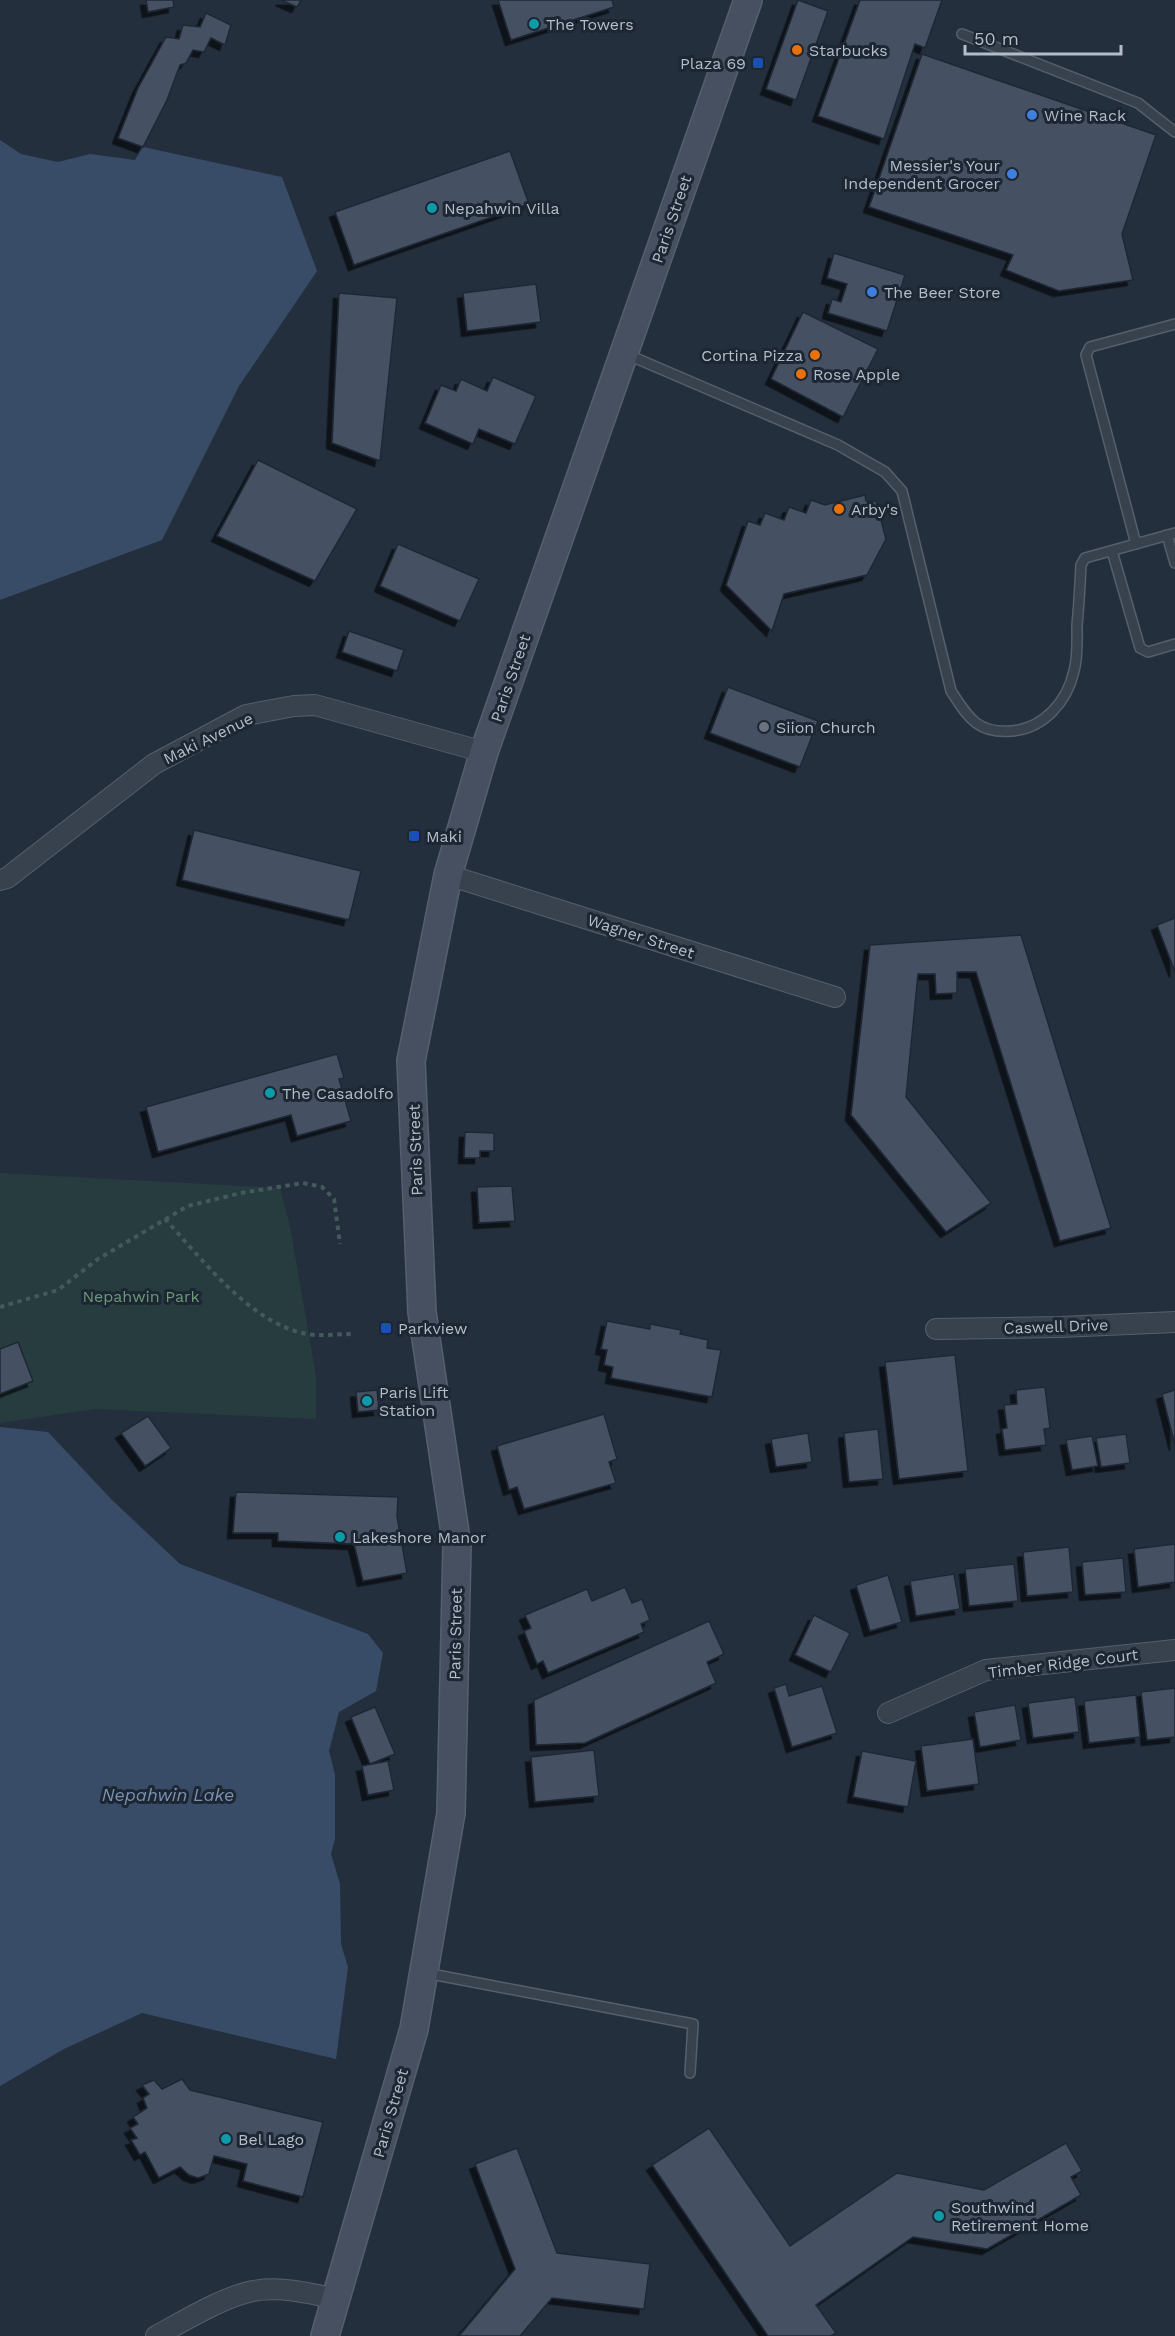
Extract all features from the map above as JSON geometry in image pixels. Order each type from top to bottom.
[{"type":"main road","name":"Paris Street","points":[[325,2336],[414,2029],[451,1813],[457,1546],[422,1312],[411,1061],[448,875],[484,752],[748,0]]},
{"type":"street","name":"Maki Avenue","points":[[0,880],[6,878],[154,765],[246,715],[294,706],[315,705],[484,752]]},
{"type":"street","name":"Wagner Street","points":[[448,875],[835,997]]},
{"type":"street","name":"Caswell Drive","points":[[936,1329],[1175,1322]]},
{"type":"street","name":"Timber Ridge Court","points":[[888,1713],[986,1670],[1175,1650]]},
{"type":"street","points":[[166,2333],[206,2309],[253,2291],[304,2291],[336,2299]]},
{"type":"lane","points":[[962,34],[1138,103],[1175,132]]},
{"type":"lane","points":[[1136,544],[1086,355],[1090,347],[1175,324]]},
{"type":"lane","points":[[624,353],[838,445],[885,472],[902,490],[951,691],[969,719],[983,727],[1002,731],[1016,730],[1041,721],[1055,711],[1068,692],[1075,670],[1081,565],[1085,558],[1171,534],[1175,563]]},
{"type":"lane","points":[[1112,550],[1140,648],[1148,652],[1175,644]]},
{"type":"lane","points":[[423,1973],[693,2024],[690,2073]]},
{"type":"path","points":[[0,1307],[58,1290],[98,1259],[188,1206],[241,1193],[303,1183],[322,1187],[334,1199],[340,1244]]},
{"type":"path","points":[[165,1219],[246,1303],[277,1325],[304,1334],[353,1334]]},
{"type":"green space","name":"Nepahwin Park","points":[[0,1173],[280,1188],[290,1226],[316,1376],[316,1419],[95,1409],[0,1423]]},
{"type":"water","points":[[0,140],[21,154],[58,162],[90,154],[135,160],[143,147],[282,177],[317,271],[239,386],[162,540],[0,600]]},
{"type":"water","name":"Nepahwin Lake","points":[[0,1427],[48,1432],[112,1500],[180,1564],[368,1634],[383,1653],[376,1691],[339,1712],[329,1751],[335,1775],[335,1839],[331,1854],[340,1884],[341,1944],[348,1967],[336,2059],[142,2013],[64,2049],[0,2086]]},
{"type":"building","points":[[146,0],[173,0],[174,7],[148,12]]},
{"type":"building","points":[[281,0],[301,0],[297,7]]},
{"type":"building","name":"The Towers","points":[[498,0],[612,0],[614,7],[511,40]]},
{"type":"building","name":"Starbucks","points":[[798,0],[828,11],[796,100],[766,89]]},
{"type":"building","points":[[860,0],[942,0],[925,48],[915,44],[884,139],[818,116]]},
{"type":"building","points":[[206,13],[231,25],[225,45],[211,38],[204,52],[193,50],[186,63],[180,65],[167,100],[143,147],[118,138],[138,88],[166,37],[179,39],[183,25],[200,27]]},
{"type":"building","name":"Messier's Your Independent Grocer","points":[[922,54],[1156,135],[1122,234],[1133,280],[1059,291],[1006,270],[1013,255],[869,207]]},
{"type":"building","name":"Nepahwin Villa","points":[[510,151],[529,204],[354,265],[335,212]]},
{"type":"building","name":"The Beer Store","points":[[834,253],[905,275],[887,331],[828,313],[832,299],[841,302],[847,284],[827,278]]},
{"type":"building","points":[[536,284],[541,322],[467,331],[463,293]]},
{"type":"building","points":[[339,293],[397,298],[380,461],[332,443]]},
{"type":"building","points":[[803,312],[878,349],[843,417],[771,379]]},
{"type":"building","points":[[493,377],[536,396],[515,444],[479,429],[473,444],[425,423],[441,385],[456,391],[461,379],[487,391]]},
{"type":"building","points":[[258,460],[357,509],[315,581],[217,536]]},
{"type":"building","points":[[865,495],[866,501],[876,501],[886,539],[867,575],[784,594],[772,631],[726,585],[748,521],[760,525],[765,513],[784,520],[789,507],[806,513],[811,500],[825,505]]},
{"type":"building","points":[[398,544],[479,579],[460,621],[380,586]]},
{"type":"building","points":[[349,631],[404,650],[397,671],[342,652]]},
{"type":"building","name":"Siion Church","points":[[728,687],[818,721],[800,767],[710,733]]},
{"type":"building","points":[[194,830],[361,871],[349,920],[182,880]]},
{"type":"building","points":[[1175,918],[1175,972],[1157,925]]},
{"type":"building","points":[[1021,935],[1111,1228],[1060,1241],[976,972],[957,972],[957,993],[936,994],[935,974],[918,974],[906,1097],[991,1203],[946,1232],[851,1115],[870,945]]},
{"type":"building","name":"The Casadolfo","points":[[337,1054],[344,1078],[339,1079],[351,1121],[297,1136],[291,1115],[158,1152],[146,1107]]},
{"type":"building","points":[[465,1132],[494,1133],[494,1151],[480,1151],[480,1158],[464,1158]]},
{"type":"building","points":[[512,1186],[515,1221],[479,1223],[477,1187]]},
{"type":"building","points":[[607,1321],[650,1329],[650,1324],[681,1330],[680,1334],[708,1340],[707,1348],[721,1350],[712,1397],[611,1378],[613,1367],[604,1365],[607,1350],[601,1349]]},
{"type":"building","points":[[18,1342],[33,1381],[0,1394],[0,1349]]},
{"type":"building","points":[[955,1355],[968,1471],[899,1479],[885,1362]]},
{"type":"building","points":[[1045,1387],[1050,1428],[1044,1429],[1046,1445],[1005,1450],[1002,1429],[1007,1428],[1004,1405],[1017,1404],[1016,1390]]},
{"type":"building","name":"Paris Lift Station","points":[[377,1390],[379,1410],[358,1412],[356,1392]]},
{"type":"building","points":[[1175,1390],[1175,1445],[1162,1394]]},
{"type":"building","points":[[604,1414],[617,1459],[609,1462],[616,1483],[524,1509],[517,1487],[509,1490],[497,1446]]},
{"type":"building","points":[[148,1416],[171,1448],[145,1466],[121,1433]]},
{"type":"building","points":[[878,1429],[883,1479],[849,1482],[844,1433]]},
{"type":"building","points":[[808,1433],[812,1462],[776,1467],[771,1439]]},
{"type":"building","points":[[1126,1434],[1130,1463],[1101,1467],[1096,1438]]},
{"type":"building","points":[[1092,1436],[1098,1466],[1072,1470],[1066,1440]]},
{"type":"building","name":"Lakeshore Manor","points":[[236,1492],[398,1497],[397,1516],[407,1573],[363,1581],[354,1544],[278,1541],[278,1533],[233,1533]]},
{"type":"building","points":[[1175,1544],[1175,1582],[1138,1587],[1134,1549]]},
{"type":"building","points":[[1069,1547],[1073,1592],[1027,1596],[1023,1552]]},
{"type":"building","points":[[1123,1558],[1126,1592],[1085,1595],[1082,1562]]},
{"type":"building","points":[[1014,1564],[1018,1601],[969,1606],[965,1569]]},
{"type":"building","points":[[954,1574],[960,1609],[916,1616],[910,1581]]},
{"type":"building","points":[[888,1575],[902,1622],[870,1631],[856,1585]]},
{"type":"building","points":[[625,1587],[632,1603],[642,1599],[650,1620],[641,1624],[644,1632],[548,1673],[543,1661],[537,1664],[524,1631],[531,1628],[525,1615],[587,1589],[592,1601]]},
{"type":"building","points":[[814,1615],[850,1633],[831,1672],[795,1655]]},
{"type":"building","points":[[709,1621],[724,1654],[707,1662],[716,1683],[585,1743],[536,1745],[534,1700]]},
{"type":"building","points":[[786,1684],[789,1696],[822,1686],[837,1733],[792,1747],[774,1688]]},
{"type":"building","points":[[1175,1688],[1175,1737],[1147,1740],[1141,1692]]},
{"type":"building","points":[[1136,1695],[1140,1737],[1089,1743],[1084,1701]]},
{"type":"building","points":[[1075,1697],[1079,1732],[1033,1738],[1028,1703]]},
{"type":"building","points":[[1015,1705],[1021,1740],[980,1747],[974,1712]]},
{"type":"building","points":[[375,1707],[395,1754],[370,1764],[351,1717]]},
{"type":"building","points":[[973,1739],[979,1784],[927,1791],[921,1746]]},
{"type":"building","points":[[594,1750],[599,1796],[535,1802],[531,1757]]},
{"type":"building","points":[[862,1751],[916,1761],[908,1807],[853,1797]]},
{"type":"building","points":[[388,1761],[394,1790],[368,1795],[362,1766]]},
{"type":"building","name":"Bel Lago","points":[[182,2079],[190,2090],[323,2122],[303,2197],[243,2181],[247,2164],[214,2156],[209,2174],[198,2178],[189,2175],[180,2167],[159,2178],[145,2152],[140,2155],[131,2140],[137,2138],[130,2128],[138,2124],[133,2117],[147,2108],[143,2098],[149,2094],[142,2085],[154,2080],[162,2089]]},
{"type":"building","name":"Southwind Retirement Home","points":[[709,2128],[790,2246],[897,2173],[984,2190],[1066,2143],[1082,2171],[1071,2177],[1081,2195],[987,2249],[913,2237],[816,2305],[836,2333],[831,2336],[768,2336],[652,2165]]},
{"type":"building","points":[[517,2148],[557,2253],[650,2264],[644,2309],[552,2298],[520,2336],[459,2336],[515,2269],[475,2164]]},
{"type":"place","name":"The Towers","points":[[534,24]]},
{"type":"place","name":"Starbucks","points":[[797,50]]},
{"type":"place","name":"Plaza 69","points":[[758,63]]},
{"type":"place","name":"Wine Rack","points":[[1032,115]]},
{"type":"place","name":"Messier's Your Independent Grocer","points":[[1012,174]]},
{"type":"place","name":"Nepahwin Villa","points":[[432,208]]},
{"type":"place","name":"The Beer Store","points":[[872,292]]},
{"type":"place","name":"Cortina Pizza","points":[[815,355]]},
{"type":"place","name":"Rose Apple","points":[[801,374]]},
{"type":"place","name":"Arby's","points":[[839,509]]},
{"type":"place","name":"Siion Church","points":[[764,727]]},
{"type":"place","name":"Maki","points":[[414,836]]},
{"type":"place","name":"The Casadolfo","points":[[270,1093]]},
{"type":"place","name":"Parkview","points":[[386,1328]]},
{"type":"place","name":"Paris Lift Station","points":[[367,1401]]},
{"type":"place","name":"Lakeshore Manor","points":[[340,1537]]},
{"type":"place","name":"Bel Lago","points":[[226,2139]]},
{"type":"place","name":"Southwind Retirement Home","points":[[939,2216]]}]
